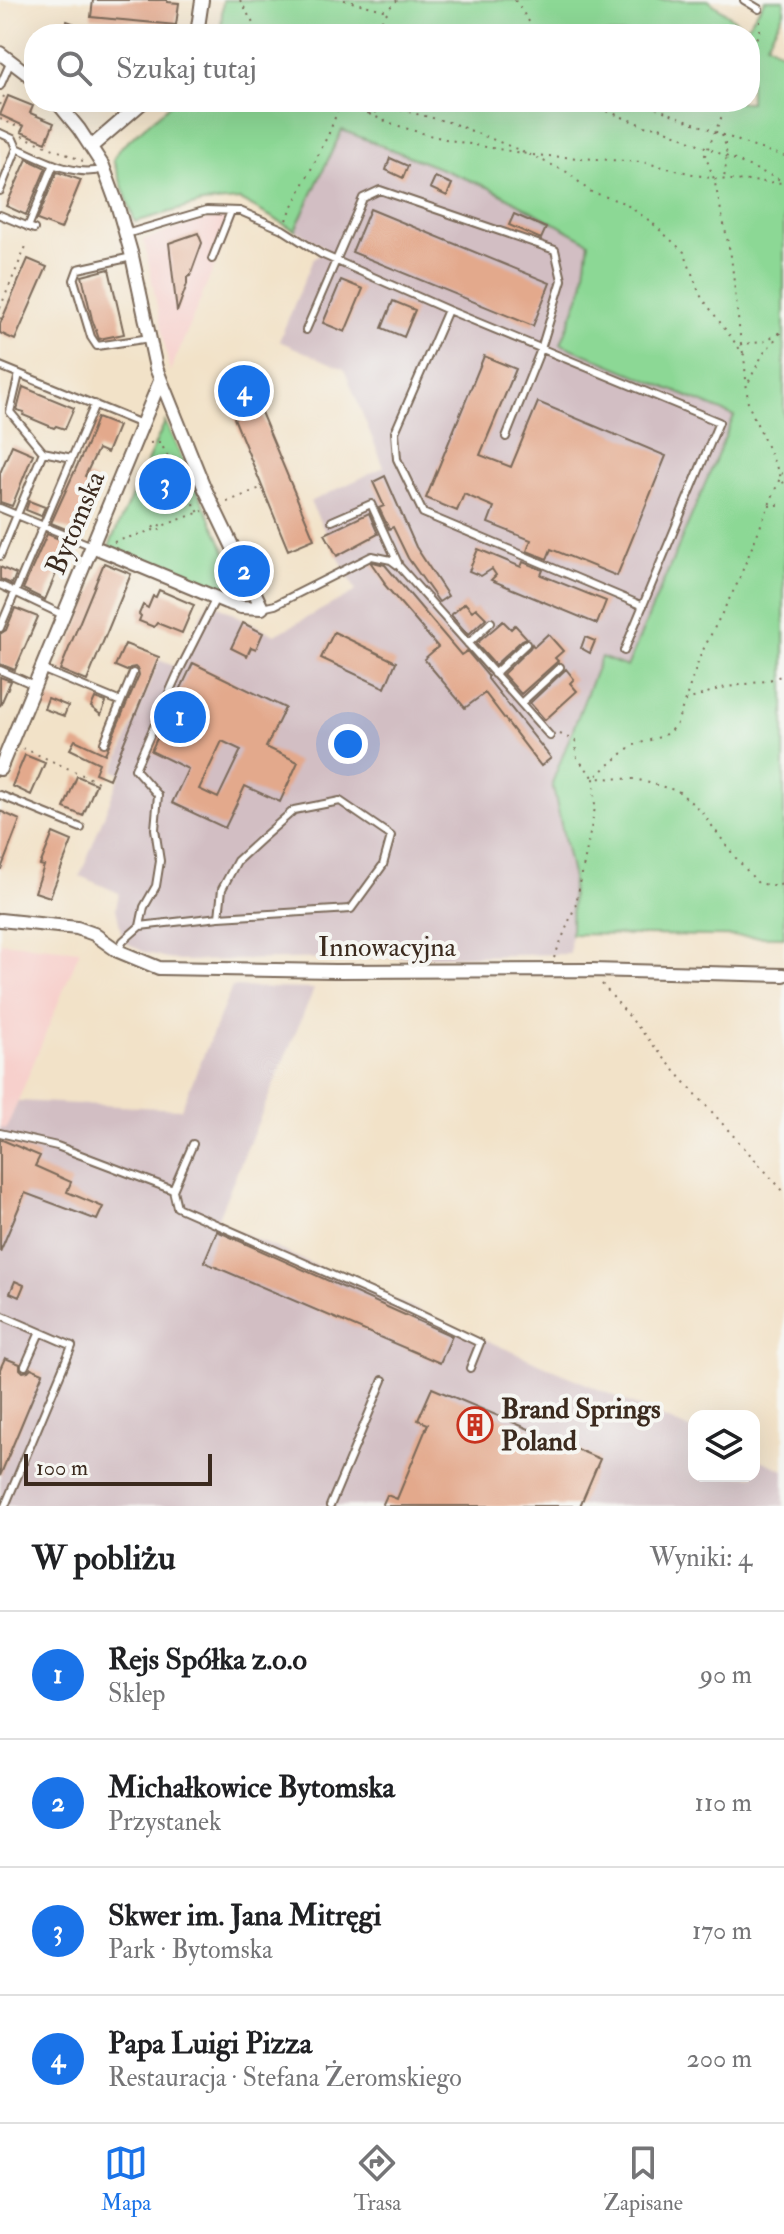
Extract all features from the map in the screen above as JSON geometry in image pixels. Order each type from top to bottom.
[{"type":"street","points":[[198,24],[202,0]]},
{"type":"street","points":[[5,57],[24,71]]},
{"type":"street","points":[[65,112],[91,147],[126,234],[160,381],[213,507],[262,608],[241,607],[92,546]]},
{"type":"street","points":[[91,147],[131,112]]},
{"type":"street","name":"Bytomska","points":[[0,769],[160,381]]},
{"type":"street","name":"Innowacyjna","points":[[0,920],[77,928],[94,934],[118,951],[159,968],[591,970],[784,975]]},
{"type":"lane","points":[[744,0],[759,9]]},
{"type":"lane","points":[[0,86],[5,57]]},
{"type":"lane","points":[[0,133],[13,139],[17,148],[54,164],[89,173],[97,167]]},
{"type":"lane","points":[[0,191],[17,148]]},
{"type":"lane","points":[[0,215],[31,228],[54,164]]},
{"type":"lane","points":[[306,330],[363,198],[380,190],[555,250],[562,280],[541,349],[506,437]]},
{"type":"lane","points":[[126,234],[207,210],[240,211],[282,229],[321,254],[415,296],[719,422],[624,651]]},
{"type":"lane","points":[[212,259],[231,211]]},
{"type":"lane","points":[[132,257],[78,269],[74,280],[91,337],[97,346],[150,338]]},
{"type":"lane","points":[[448,310],[395,432],[397,459],[423,513],[643,606]]},
{"type":"lane","points":[[0,366],[144,425]]},
{"type":"lane","points":[[19,374],[10,412],[43,452],[72,458]]},
{"type":"lane","points":[[0,628],[95,404]]},
{"type":"lane","points":[[0,556],[43,452]]},
{"type":"lane","points":[[332,521],[371,504],[399,566]]},
{"type":"lane","points":[[0,508],[92,546]]},
{"type":"lane","points":[[262,608],[275,605],[372,556],[391,560],[550,736]]},
{"type":"lane","points":[[0,585],[63,615]]},
{"type":"lane","points":[[140,926],[144,907],[156,886],[160,861],[155,829],[158,795],[135,769],[214,597]]},
{"type":"lane","points":[[468,644],[491,622]]},
{"type":"lane","points":[[494,674],[526,644]]},
{"type":"lane","points":[[521,703],[560,667]]},
{"type":"lane","points":[[41,669],[121,702]]},
{"type":"lane","points":[[0,670],[34,685]]},
{"type":"lane","points":[[104,743],[133,673]]},
{"type":"lane","points":[[0,795],[81,828]]},
{"type":"lane","points":[[118,951],[123,941],[140,926],[219,917],[351,909],[383,865],[391,836],[340,801],[294,810],[237,861],[222,889],[219,917]]},
{"type":"lane","points":[[0,1133],[57,1146],[173,1190]]},
{"type":"lane","points":[[193,1144],[173,1190],[177,1207],[480,1343],[470,1368]]},
{"type":"lane","points":[[3,1316],[72,1346],[5,1506]]},
{"type":"lane","points":[[25,1366],[40,1332]]},
{"type":"lane","points":[[330,1506],[383,1380]]},
{"type":"path","points":[[240,0],[253,24]]},
{"type":"path","points":[[344,0],[388,11]]},
{"type":"path","points":[[380,24],[398,0]]},
{"type":"path","points":[[393,3],[404,0]]},
{"type":"path","points":[[515,0],[531,24]]},
{"type":"path","points":[[759,9],[760,24]]},
{"type":"path","points":[[0,105],[4,94]]},
{"type":"path","points":[[282,229],[337,112]]},
{"type":"path","points":[[367,112],[392,124],[440,139],[529,154],[642,162],[714,179],[784,182]]},
{"type":"path","points":[[369,114],[377,112]]},
{"type":"path","points":[[409,112],[452,123],[529,154],[569,173],[589,191],[624,203],[650,221],[684,252],[700,295],[744,355]]},
{"type":"path","points":[[610,112],[647,127],[657,126],[784,182]]},
{"type":"path","points":[[667,112],[784,156]]},
{"type":"path","points":[[724,112],[705,155],[714,179],[731,256],[748,404],[784,484]]},
{"type":"path","points":[[0,119],[15,125],[13,131],[97,167]]},
{"type":"path","points":[[722,134],[727,146],[724,180]]},
{"type":"path","points":[[0,308],[27,244]]},
{"type":"path","points":[[17,268],[23,271]]},
{"type":"path","points":[[6,293],[12,296]]},
{"type":"path","points":[[741,344],[763,342],[783,329]]},
{"type":"path","points":[[747,386],[763,354],[783,329]]},
{"type":"path","points":[[146,443],[160,442],[199,513]]},
{"type":"path","points":[[594,778],[631,746],[663,736],[676,726],[701,654],[737,584],[784,468]]},
{"type":"path","points":[[109,541],[113,543],[153,530],[159,531],[162,526],[263,487]]},
{"type":"path","points":[[768,506],[784,504]]},
{"type":"path","points":[[214,597],[237,557]]},
{"type":"path","points":[[685,701],[721,688],[784,675]]},
{"type":"path","points":[[549,970],[576,904],[595,808],[594,778],[577,758],[575,741],[563,734],[550,736]]},
{"type":"path","points":[[20,747],[98,782]]},
{"type":"path","points":[[594,778],[635,779],[678,791],[701,811],[758,883],[784,884]]},
{"type":"path","points":[[591,970],[620,1008],[784,1192]]},
{"type":"shaded area","points":[[342,130],[490,188],[590,242],[583,287],[561,344],[734,416],[627,668],[601,657],[552,783],[572,875],[570,954],[178,961],[144,952],[123,941],[116,908],[119,893],[80,876],[121,773],[114,771],[159,660],[176,667],[209,601],[275,635],[356,591],[310,502],[384,467],[344,369],[279,341],[313,259],[321,254],[324,247],[295,230]]},
{"type":"shaded area","points":[[236,215],[170,372],[144,240],[199,221]]},
{"type":"shaded area","points":[[0,942],[80,950],[6,1130],[0,1127]]},
{"type":"shaded area","points":[[232,987],[314,989],[216,1222],[688,1428],[688,1482],[760,1482],[760,1460],[784,1470],[784,1506],[0,1506],[0,1127],[6,1129],[18,1101],[181,1109]]},
{"type":"green space","points":[[223,0],[708,0],[741,24],[221,24]]},
{"type":"green space","points":[[765,0],[784,0],[784,12],[767,43],[784,54],[784,937],[571,934],[572,875],[552,783],[601,657],[627,667],[734,416],[561,344],[583,287],[589,242],[490,188],[342,130],[295,230],[240,200],[202,203],[135,222],[113,160],[119,149],[162,112],[760,112],[760,24],[749,24]]},
{"type":"green space","points":[[165,422],[248,599],[234,597],[109,546]]},
{"type":"building","points":[[93,0],[167,0],[179,3],[176,24],[91,17]]},
{"type":"building","points":[[8,96],[24,102],[24,112],[54,123],[46,142],[21,132],[24,126],[0,115]]},
{"type":"building","points":[[390,158],[408,166],[403,178],[386,170]]},
{"type":"building","points":[[27,159],[46,168],[26,215],[6,206]]},
{"type":"building","points":[[57,172],[81,180],[61,229],[37,220]]},
{"type":"building","points":[[435,177],[452,184],[447,196],[430,188]]},
{"type":"building","points":[[370,209],[550,283],[533,326],[352,252]]},
{"type":"building","points":[[514,214],[546,228],[541,239],[509,225]]},
{"type":"building","points":[[198,233],[202,243],[187,277],[177,312],[169,243]]},
{"type":"building","points":[[28,259],[47,267],[15,340],[0,333],[0,324]]},
{"type":"building","points":[[109,269],[124,334],[99,339],[82,276]]},
{"type":"building","points":[[341,280],[363,289],[345,332],[323,323]]},
{"type":"building","points":[[393,301],[415,310],[404,337],[382,328]]},
{"type":"building","points":[[484,356],[516,369],[480,455],[511,467],[538,402],[666,456],[617,576],[551,549],[547,559],[527,551],[531,540],[488,523],[494,507],[464,494],[457,511],[426,498]]},
{"type":"building","points":[[245,374],[314,539],[288,550],[234,418],[244,414],[230,381]]},
{"type":"building","points":[[23,387],[74,408],[65,429],[54,428],[17,410]]},
{"type":"building","points":[[97,418],[118,426],[107,453],[98,449],[85,476],[95,480],[73,532],[51,523]]},
{"type":"building","points":[[12,445],[33,454],[12,506],[0,502],[0,473]]},
{"type":"building","points":[[385,476],[416,547],[448,596],[439,602],[408,558],[393,527],[389,529],[379,508],[384,506],[373,482]]},
{"type":"building","points":[[29,501],[45,507],[41,516],[26,510]]},
{"type":"building","points":[[369,513],[378,534],[337,556],[325,534]]},
{"type":"building","points":[[47,534],[69,543],[45,600],[23,589]]},
{"type":"building","points":[[478,549],[521,567],[523,562],[543,570],[541,575],[606,601],[597,624],[491,580],[496,575],[492,569],[481,576],[469,571]]},
{"type":"building","points":[[373,562],[385,565],[461,655],[467,651],[551,758],[541,766],[485,693],[465,708],[424,659],[438,647],[384,584]]},
{"type":"building","points":[[104,563],[131,574],[87,681],[60,670]]},
{"type":"building","points":[[0,567],[16,574],[12,584],[0,579]]},
{"type":"building","points":[[159,590],[194,605],[182,633],[157,623],[154,627],[139,621],[143,605],[148,608]]},
{"type":"building","points":[[465,603],[472,611],[476,608],[486,618],[468,635],[451,615]]},
{"type":"building","points":[[15,608],[38,617],[15,670],[0,664],[0,634],[6,630]]},
{"type":"building","points":[[503,621],[511,629],[515,625],[527,638],[495,665],[476,644]]},
{"type":"building","points":[[243,623],[263,633],[256,649],[251,647],[247,656],[231,648]]},
{"type":"building","points":[[334,632],[396,662],[385,688],[321,658]]},
{"type":"building","points":[[548,634],[563,651],[555,658],[558,661],[521,694],[503,674],[532,644],[534,647]]},
{"type":"building","points":[[585,637],[595,641],[590,653],[581,648]]},
{"type":"building","points":[[125,644],[159,657],[109,779],[95,773],[99,763],[70,749],[75,740],[105,754],[139,675],[135,667],[127,671],[115,666]]},
{"type":"building","points":[[193,663],[285,708],[266,747],[298,762],[280,802],[245,786],[225,828],[172,803],[188,769],[151,751]],"holes":[[[222,741],[241,750],[218,798],[199,789]]]},
{"type":"building","points":[[566,669],[574,679],[570,683],[577,691],[545,720],[530,703]]},
{"type":"building","points":[[0,677],[11,681],[0,706]]},
{"type":"building","points":[[48,698],[68,706],[64,716],[44,709]]},
{"type":"building","points":[[95,698],[106,702],[101,715],[91,707]]},
{"type":"building","points":[[25,755],[45,763],[31,795],[12,786]]},
{"type":"building","points":[[77,776],[96,784],[83,816],[64,808]]},
{"type":"building","points":[[0,811],[20,820],[1,869],[0,869]]},
{"type":"building","points":[[53,833],[72,841],[50,897],[35,892],[44,866],[40,865]]},
{"type":"building","points":[[0,1139],[40,1156],[35,1166],[71,1182],[67,1192],[103,1207],[97,1220],[25,1193],[0,1252]]},
{"type":"building","points":[[217,1231],[452,1336],[440,1363],[204,1262]]},
{"type":"building","points":[[15,1281],[24,1285],[19,1297],[10,1293]]},
{"type":"building","points":[[5,1358],[20,1364],[23,1372],[31,1368],[43,1373],[0,1476],[0,1369]]},
{"type":"building","name":"Brand Springs Poland","points":[[432,1388],[600,1459],[580,1506],[382,1506],[387,1495],[397,1499],[428,1424],[418,1420]]},
{"type":"place","name":"Papa Luigi Pizza","points":[[244,391]]},
{"type":"place","name":"Skwer im. Jana Mitręgi","points":[[165,484]]},
{"type":"place","name":"Michałkowice Bytomska","points":[[244,571]]},
{"type":"place","name":"Rejs Spółka z.o.o","points":[[180,717]]},
{"type":"place","name":"Brand Springs Poland","points":[[475,1425]]}]
